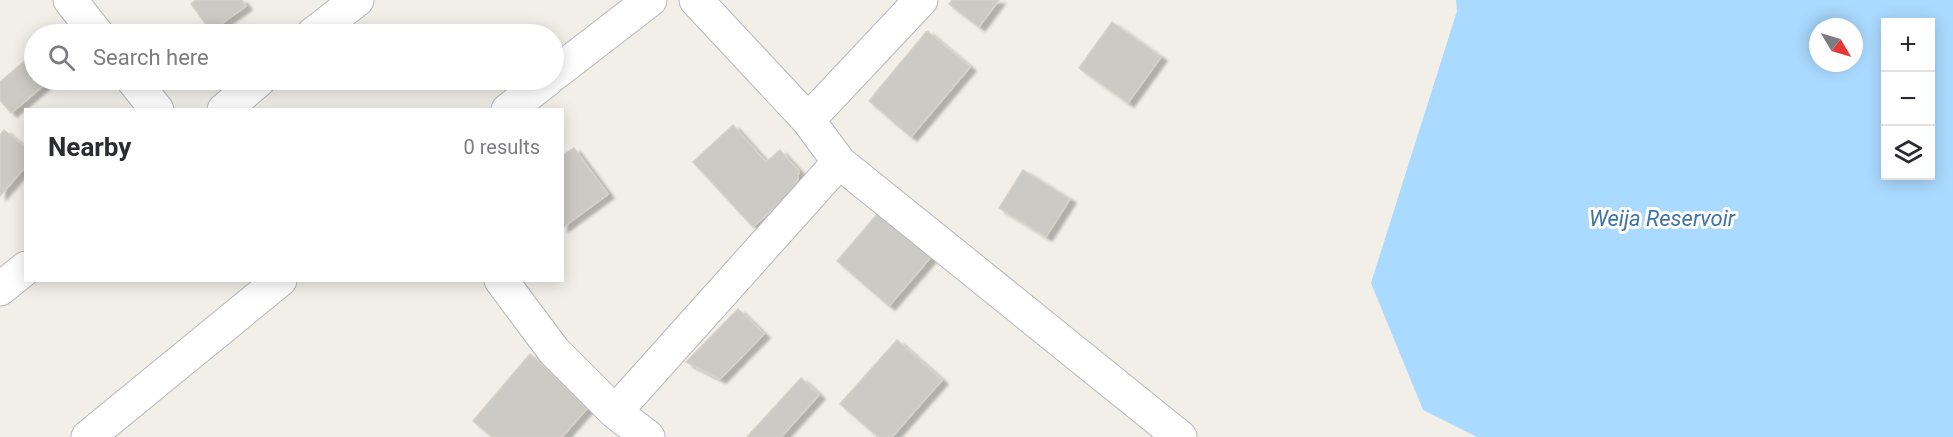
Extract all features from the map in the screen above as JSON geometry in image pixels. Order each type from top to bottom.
[{"type":"street","points":[[70,0],[89,24]]},
{"type":"street","points":[[326,24],[357,0]]},
{"type":"street","points":[[564,66],[650,0]]},
{"type":"street","points":[[696,0],[808,120],[839,162],[1180,437]]},
{"type":"street","points":[[808,120],[921,0]]},
{"type":"street","points":[[142,90],[156,108]]},
{"type":"street","points":[[226,108],[247,90]]},
{"type":"street","points":[[511,108],[534,90]]},
{"type":"street","points":[[615,412],[839,162]]},
{"type":"street","points":[[0,289],[24,270]]},
{"type":"street","points":[[88,437],[278,282]]},
{"type":"street","points":[[502,282],[554,351],[615,412],[648,437]]},
{"type":"water","name":"Weija Reservoir","points":[[1456,0],[1953,0],[1953,437],[1477,437],[1423,410],[1371,283],[1457,11]]},
{"type":"building","points":[[196,0],[242,0],[246,6],[221,24],[206,24],[191,4]]},
{"type":"building","points":[[952,0],[999,0],[979,27],[949,4]]},
{"type":"building","points":[[1112,22],[1161,57],[1128,103],[1079,68]]},
{"type":"building","points":[[927,31],[970,67],[911,137],[869,101]]},
{"type":"building","points":[[24,62],[24,90],[38,90],[11,113],[0,100],[0,82]]},
{"type":"building","points":[[733,125],[766,162],[780,150],[799,171],[796,188],[753,227],[693,162]]},
{"type":"building","points":[[4,130],[24,146],[24,168],[0,196],[0,135]]},
{"type":"building","points":[[574,148],[608,194],[564,227],[564,155]]},
{"type":"building","points":[[1023,170],[1070,199],[1046,237],[999,208]]},
{"type":"building","points":[[879,212],[931,257],[889,306],[837,261]]},
{"type":"building","points":[[738,309],[764,334],[720,379],[686,362]]},
{"type":"building","points":[[897,340],[942,380],[892,437],[878,437],[840,404]]},
{"type":"building","points":[[530,354],[590,405],[562,437],[492,437],[473,421]]},
{"type":"building","points":[[801,378],[819,395],[781,437],[747,437]]}]
